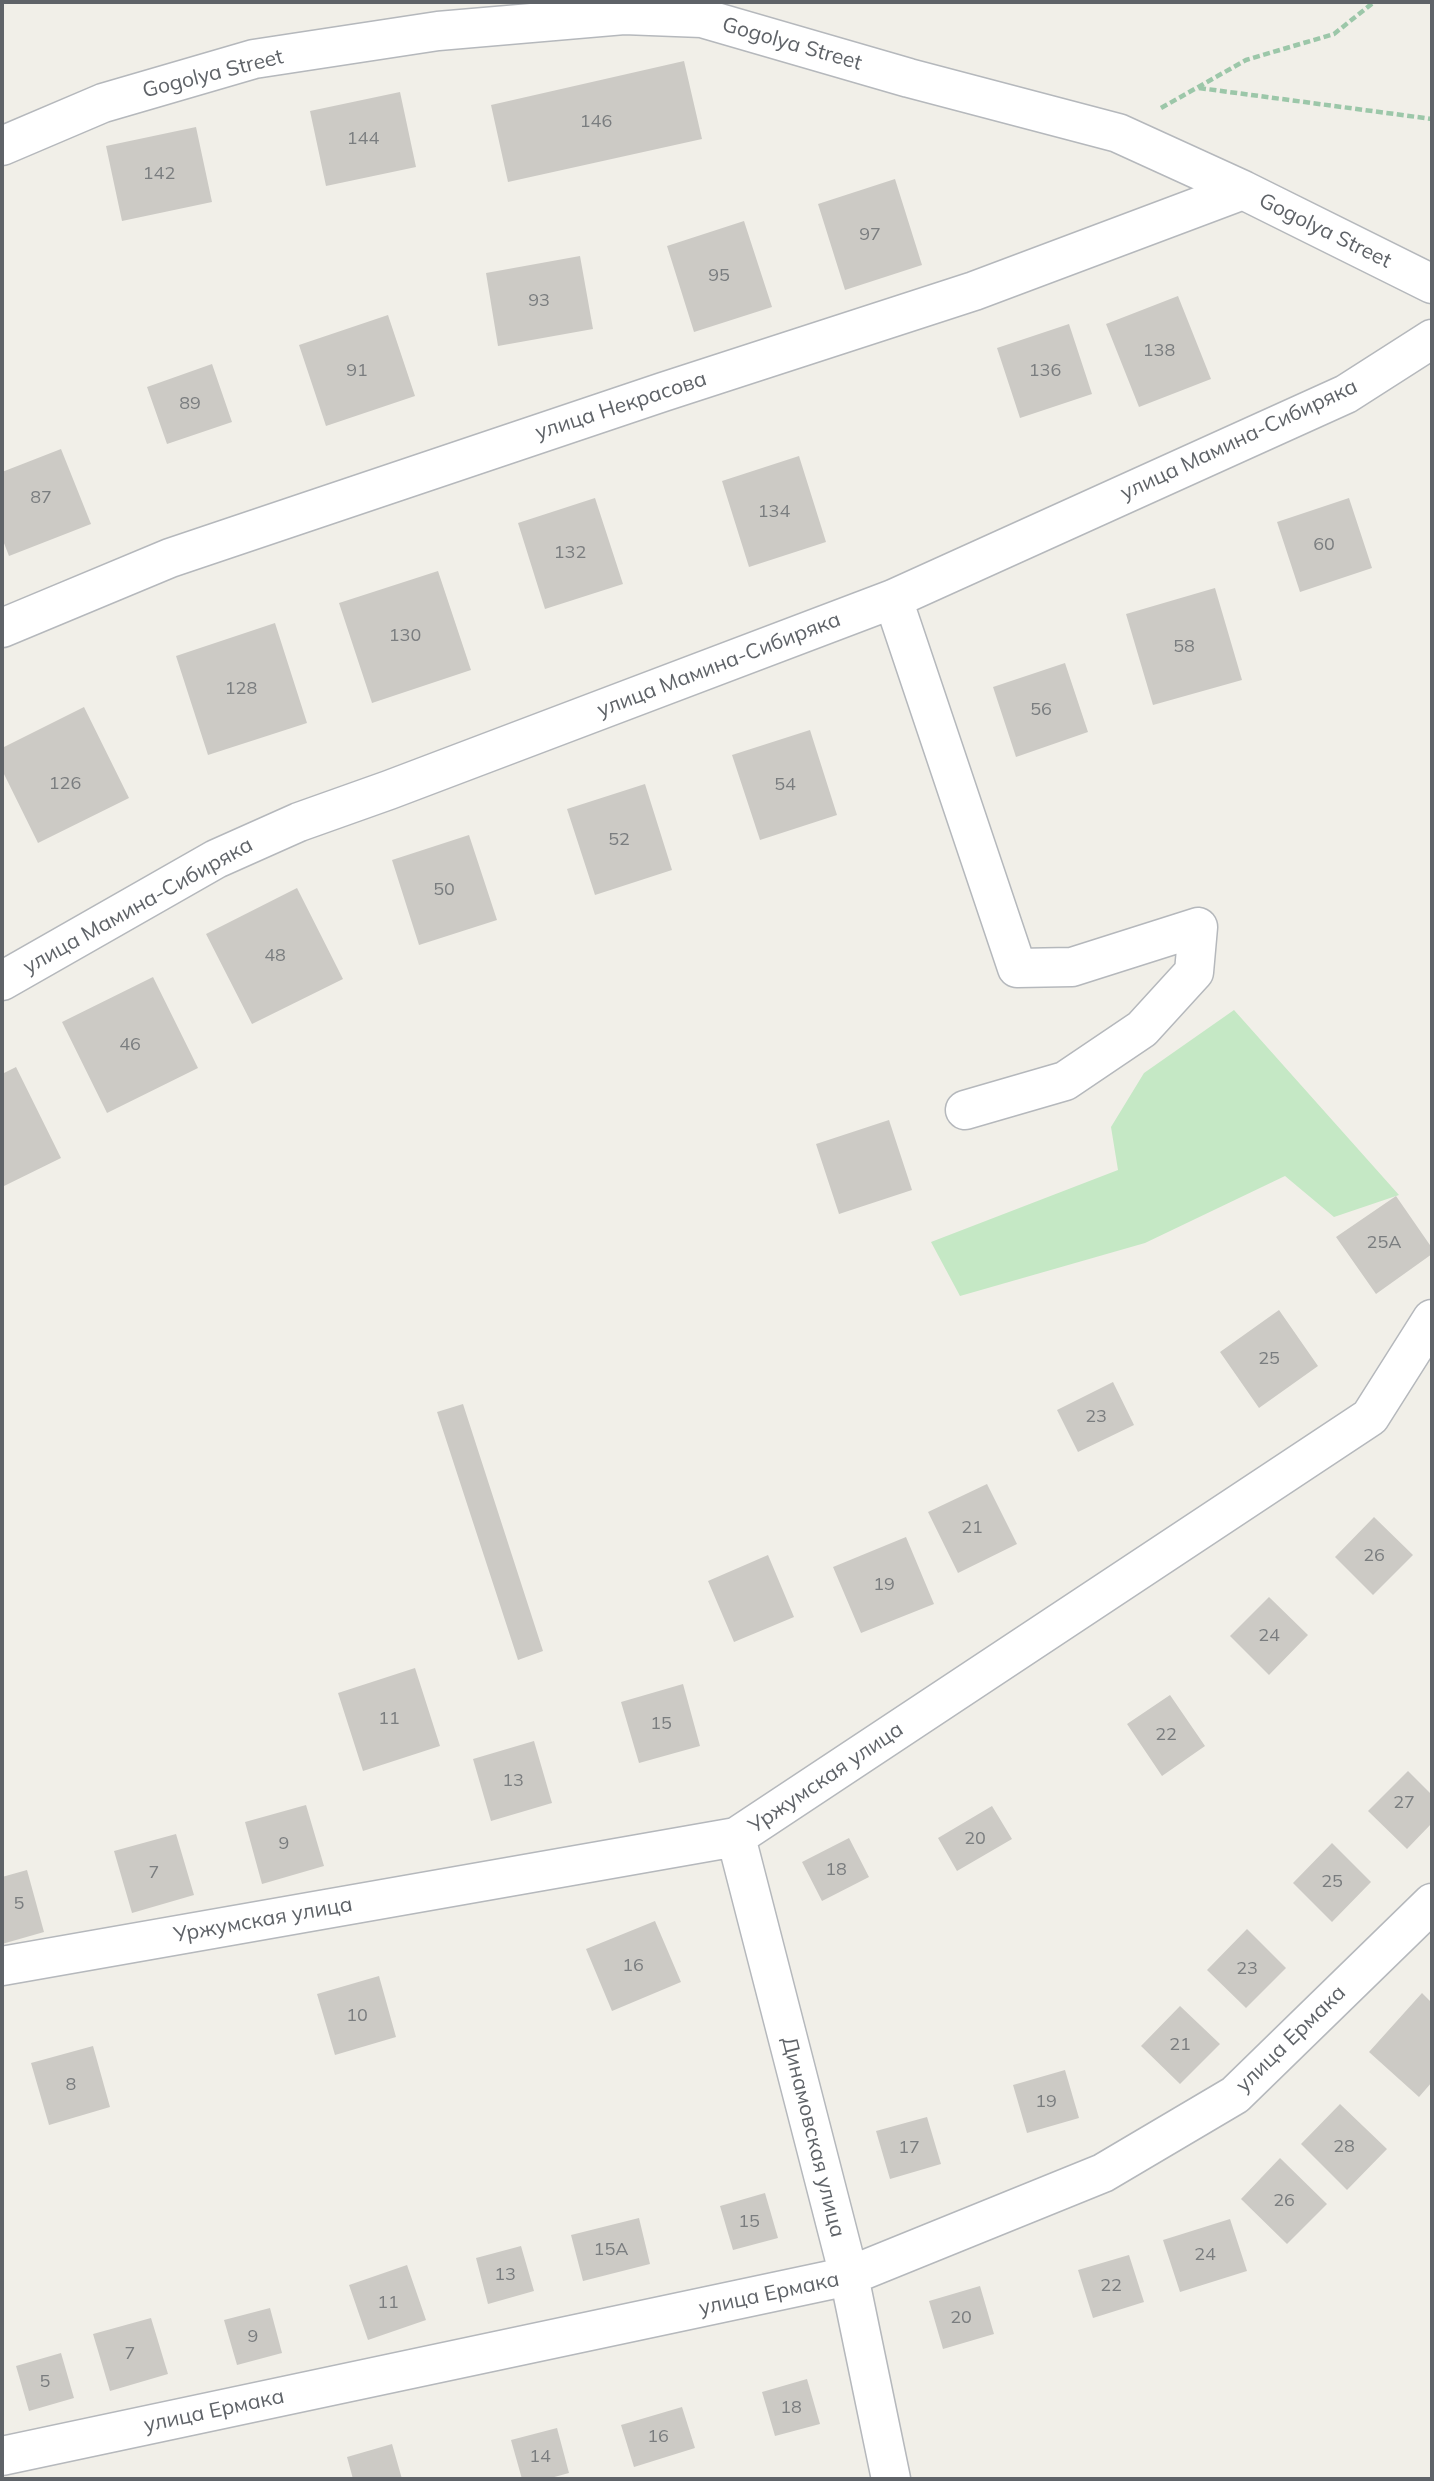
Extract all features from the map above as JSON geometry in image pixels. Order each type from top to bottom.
[{"type":"street","name":"Gogolya Street","points":[[2,146],[103,103],[254,60],[422,33],[624,15],[702,18],[909,78],[1118,133],[1243,190],[1432,284]]},
{"type":"street","name":"улица Некрасова","points":[[2,628],[170,558],[663,392],[974,291],[1243,190]]},
{"type":"street","name":"улица Мамина-Сибиряка","points":[[2,981],[216,859],[299,822],[893,599],[1346,394],[1432,339]]},
{"type":"street","points":[[893,599],[1017,968],[1072,967],[1198,927],[1194,972],[1142,1029],[1065,1081],[965,1110]]},
{"type":"street","name":"Уржумская улица","points":[[2,1966],[736,1837],[1370,1417],[1432,1319]]},
{"type":"street","name":"Динамовская улица","points":[[736,1837],[849,2276],[891,2479]]},
{"type":"street","name":"улица Ермака","points":[[2,2456],[849,2276],[1103,2173],[1234,2095],[1432,1903]]},
{"type":"path","points":[[1118,133],[1246,60],[1334,34],[1374,2]]},
{"type":"path","points":[[1198,88],[1432,119]]},
{"type":"green space","points":[[1234,1010],[1399,1195],[1334,1217],[1285,1176],[1145,1243],[960,1296],[931,1242],[1118,1170],[1111,1127],[1144,1073]]},
{"type":"building","points":[[684,61],[702,139],[508,182],[491,105]]},
{"type":"building","points":[[400,92],[416,167],[326,186],[310,111]]},
{"type":"building","points":[[196,127],[212,202],[122,221],[106,146]]},
{"type":"building","points":[[895,179],[922,265],[845,290],[818,204]]},
{"type":"building","points":[[744,221],[772,307],[694,332],[667,246]]},
{"type":"building","points":[[580,256],[593,329],[498,346],[486,273]]},
{"type":"building","points":[[1178,296],[1211,379],[1139,407],[1106,324]]},
{"type":"building","points":[[388,315],[415,396],[326,426],[299,345]]},
{"type":"building","points":[[1069,324],[1092,394],[1020,418],[997,348]]},
{"type":"building","points":[[212,364],[232,422],[167,444],[147,387]]},
{"type":"building","points":[[61,449],[91,524],[9,556],[2,538],[2,472]]},
{"type":"building","points":[[799,456],[826,542],[749,567],[722,481]]},
{"type":"building","points":[[595,498],[623,584],[545,609],[518,523]]},
{"type":"building","points":[[1349,498],[1372,568],[1300,592],[1277,522]]},
{"type":"building","points":[[438,571],[471,670],[372,703],[339,603]]},
{"type":"building","points":[[1215,588],[1242,680],[1153,705],[1126,614]]},
{"type":"building","points":[[275,623],[307,723],[208,755],[176,656]]},
{"type":"building","points":[[1065,663],[1088,732],[1016,757],[993,687]]},
{"type":"building","points":[[84,707],[129,798],[38,843],[2,770],[2,748]]},
{"type":"building","points":[[810,730],[837,815],[760,840],[732,755]]},
{"type":"building","points":[[645,784],[672,870],[595,895],[567,809]]},
{"type":"building","points":[[469,835],[497,920],[419,945],[392,860]]},
{"type":"building","points":[[297,888],[343,979],[252,1024],[206,934]]},
{"type":"building","points":[[153,977],[198,1068],[107,1113],[62,1022]]},
{"type":"building","points":[[16,1067],[61,1158],[2,1187],[2,1074]]},
{"type":"building","points":[[889,1120],[912,1190],[839,1214],[816,1144]]},
{"type":"building","points":[[1396,1196],[1432,1248],[1432,1254],[1376,1294],[1336,1237]]},
{"type":"building","points":[[1279,1310],[1318,1366],[1259,1408],[1220,1352]]},
{"type":"building","points":[[1113,1382],[1134,1425],[1078,1452],[1057,1410]]},
{"type":"building","points":[[463,1404],[543,1651],[518,1660],[437,1412]]},
{"type":"building","points":[[987,1484],[1017,1544],[958,1573],[928,1512]]},
{"type":"building","points":[[1374,1517],[1413,1555],[1373,1595],[1335,1557]]},
{"type":"building","points":[[906,1537],[934,1604],[861,1633],[833,1567]]},
{"type":"building","points":[[768,1555],[794,1617],[734,1642],[708,1581]]},
{"type":"building","points":[[1269,1597],[1308,1635],[1269,1675],[1230,1636]]},
{"type":"building","points":[[415,1668],[440,1746],[363,1771],[338,1693]]},
{"type":"building","points":[[683,1684],[700,1746],[639,1763],[621,1702]]},
{"type":"building","points":[[1170,1695],[1205,1746],[1162,1776],[1127,1724]]},
{"type":"building","points":[[534,1741],[552,1803],[491,1821],[473,1759]]},
{"type":"building","points":[[1408,1771],[1432,1795],[1432,1823],[1407,1849],[1368,1811]]},
{"type":"building","points":[[306,1805],[324,1866],[262,1884],[245,1822]]},
{"type":"building","points":[[992,1806],[1012,1839],[957,1871],[938,1838]]},
{"type":"building","points":[[176,1834],[194,1895],[132,1913],[114,1851]]},
{"type":"building","points":[[849,1838],[869,1877],[822,1901],[802,1862]]},
{"type":"building","points":[[1332,1843],[1371,1882],[1332,1922],[1293,1883]]},
{"type":"building","points":[[27,1870],[44,1932],[2,1944],[2,1877]]},
{"type":"building","points":[[655,1921],[681,1982],[612,2011],[586,1949]]},
{"type":"building","points":[[1247,1929],[1286,1968],[1246,2008],[1207,1970]]},
{"type":"building","points":[[379,1976],[396,2037],[335,2055],[317,1994]]},
{"type":"building","points":[[1422,1993],[1432,2003],[1432,2082],[1419,2097],[1369,2052]]},
{"type":"building","points":[[1180,2006],[1220,2044],[1180,2084],[1141,2046]]},
{"type":"building","points":[[93,2046],[110,2107],[49,2125],[31,2063]]},
{"type":"building","points":[[1065,2070],[1079,2118],[1027,2133],[1013,2085]]},
{"type":"building","points":[[1340,2104],[1387,2149],[1347,2190],[1301,2144]]},
{"type":"building","points":[[927,2117],[941,2164],[890,2179],[876,2131]]},
{"type":"building","points":[[1280,2158],[1327,2204],[1287,2244],[1241,2199]]},
{"type":"building","points":[[765,2193],[778,2238],[733,2250],[720,2206]]},
{"type":"building","points":[[639,2218],[650,2264],[583,2281],[571,2235]]},
{"type":"building","points":[[1230,2219],[1247,2271],[1180,2292],[1163,2240]]},
{"type":"building","points":[[521,2246],[534,2291],[488,2304],[476,2258]]},
{"type":"building","points":[[1129,2255],[1144,2302],[1093,2318],[1078,2270]]},
{"type":"building","points":[[407,2265],[426,2320],[368,2340],[349,2285]]},
{"type":"building","points":[[980,2286],[994,2334],[943,2349],[929,2301]]},
{"type":"building","points":[[270,2308],[282,2353],[237,2365],[224,2320]]},
{"type":"building","points":[[151,2318],[168,2374],[110,2391],[93,2334]]},
{"type":"building","points":[[61,2353],[74,2398],[29,2411],[16,2366]]},
{"type":"building","points":[[807,2379],[820,2424],[775,2436],[762,2392]]},
{"type":"building","points":[[682,2407],[695,2448],[634,2467],[621,2425]]},
{"type":"building","points":[[557,2428],[569,2473],[547,2479],[522,2479],[511,2440]]},
{"type":"building","points":[[392,2444],[402,2479],[353,2479],[347,2457]]}]
